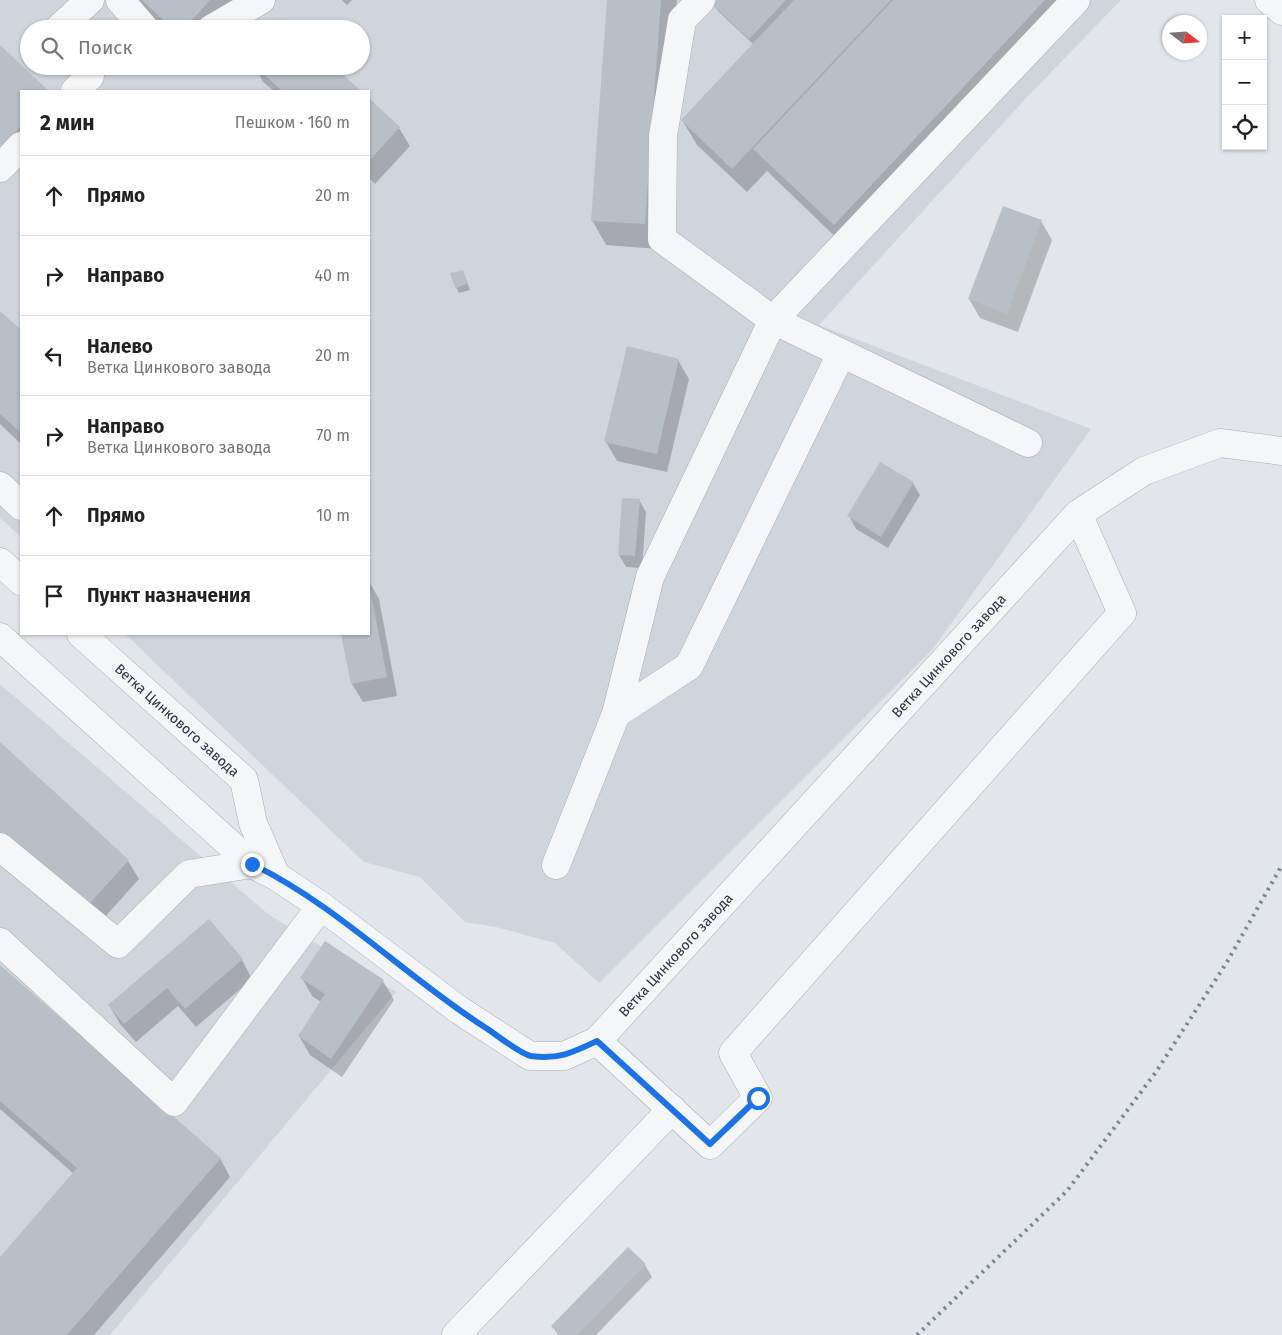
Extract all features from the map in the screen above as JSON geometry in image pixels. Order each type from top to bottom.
[{"type":"street","points":[[68,20],[90,0]]},
{"type":"street","points":[[120,0],[137,20]]},
{"type":"street","points":[[227,20],[261,0]]},
{"type":"street","points":[[701,0],[682,20],[663,136],[662,239],[774,320],[1028,443]]},
{"type":"street","points":[[556,865],[616,714],[650,577],[774,320],[1076,0]]},
{"type":"street","points":[[1269,0],[1282,11]]},
{"type":"street","points":[[76,90],[89,75]]},
{"type":"street","points":[[0,168],[20,147]]},
{"type":"street","points":[[616,714],[689,666],[841,354]]},
{"type":"street","name":"Ветка Цинкового завода","points":[[82,635],[244,780],[264,870],[321,906],[460,1010],[530,1056],[564,1056],[597,1041],[1078,514],[1144,471],[1220,443],[1282,451]]},
{"type":"street","points":[[0,486],[20,505]]},
{"type":"street","points":[[597,1041],[710,1144],[758,1098],[734,1053],[1122,613],[1078,514]]},
{"type":"street","points":[[0,562],[20,580]]},
{"type":"street","points":[[0,637],[264,870]]},
{"type":"street","points":[[0,847],[118,944],[189,874],[264,870]]},
{"type":"street","points":[[0,942],[174,1102],[321,906]]},
{"type":"street","points":[[456,1335],[672,1109]]},
{"type":"shaded area","points":[[0,0],[1121,0],[1028,96],[819,325],[1091,429],[932,650],[599,983],[555,943],[496,927],[465,922],[420,877],[364,862],[126,635],[370,635],[370,90],[20,90],[20,536],[0,518]]},
{"type":"shaded area","points":[[0,684],[268,914],[396,992],[110,1335],[0,1335]]},
{"type":"building","points":[[142,0],[210,0],[192,20],[163,20]]},
{"type":"building","points":[[607,0],[661,0],[645,224],[591,221]]},
{"type":"building","points":[[717,0],[786,0],[749,39],[713,5]]},
{"type":"building","points":[[794,0],[891,0],[732,169],[681,120]]},
{"type":"building","points":[[893,0],[1045,0],[834,225],[753,149]]},
{"type":"building","points":[[0,45],[20,64],[20,75],[32,75],[48,90],[20,90],[20,127],[0,149]]},
{"type":"building","points":[[265,75],[344,75],[360,90],[281,90]]},
{"type":"building","points":[[370,99],[400,127],[370,160]]},
{"type":"building","points":[[1003,206],[1042,220],[1007,314],[968,299]]},
{"type":"building","points":[[463,270],[467,284],[455,288],[450,273]]},
{"type":"building","points":[[0,311],[20,329],[20,432],[0,414]]},
{"type":"building","points":[[627,346],[679,359],[657,454],[604,442]]},
{"type":"building","points":[[880,462],[914,482],[881,537],[847,516]]},
{"type":"building","points":[[622,498],[640,499],[635,556],[618,555]]},
{"type":"building","points":[[370,589],[387,677],[351,684],[341,635],[370,635]]},
{"type":"building","points":[[0,742],[129,860],[82,912],[0,837]]},
{"type":"building","points":[[209,919],[243,959],[185,1009],[167,988],[124,1024],[108,1005]]},
{"type":"building","points":[[325,941],[384,980],[331,1059],[298,1036],[325,994],[300,978]]},
{"type":"building","points":[[0,965],[221,1158],[67,1335],[0,1335],[0,1257],[77,1168],[0,1101]]},
{"type":"building","points":[[628,1247],[646,1264],[577,1335],[560,1335],[551,1326]]},
{"type":"railway","points":[[917,1335],[1067,1191],[1156,1072],[1227,962],[1282,865]]},
{"type":"route","points":[[252,864],[276,876],[321,906],[460,1010],[530,1056],[564,1056],[597,1041],[710,1144],[758,1098]]}]
